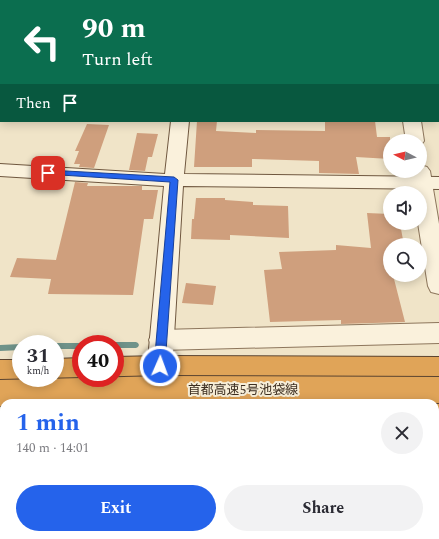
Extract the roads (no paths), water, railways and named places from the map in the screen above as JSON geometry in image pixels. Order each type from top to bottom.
[{"type":"highway","points":[[124,367],[439,367]]},
{"type":"highway","points":[[0,370],[12,370]]},
{"type":"highway","name":"首都高速5号池袋線","points":[[0,393],[210,388],[439,390]]},
{"type":"street","points":[[157,399],[180,122]]},
{"type":"street","points":[[412,122],[414,134]]},
{"type":"street","points":[[0,170],[174,180],[427,179],[439,286]]},
{"type":"street","points":[[161,340],[439,333]]},
{"type":"waterway","points":[[124,345],[136,345]]},
{"type":"waterway","points":[[64,346],[72,346]]},
{"type":"waterway","points":[[0,348],[12,347]]}]
